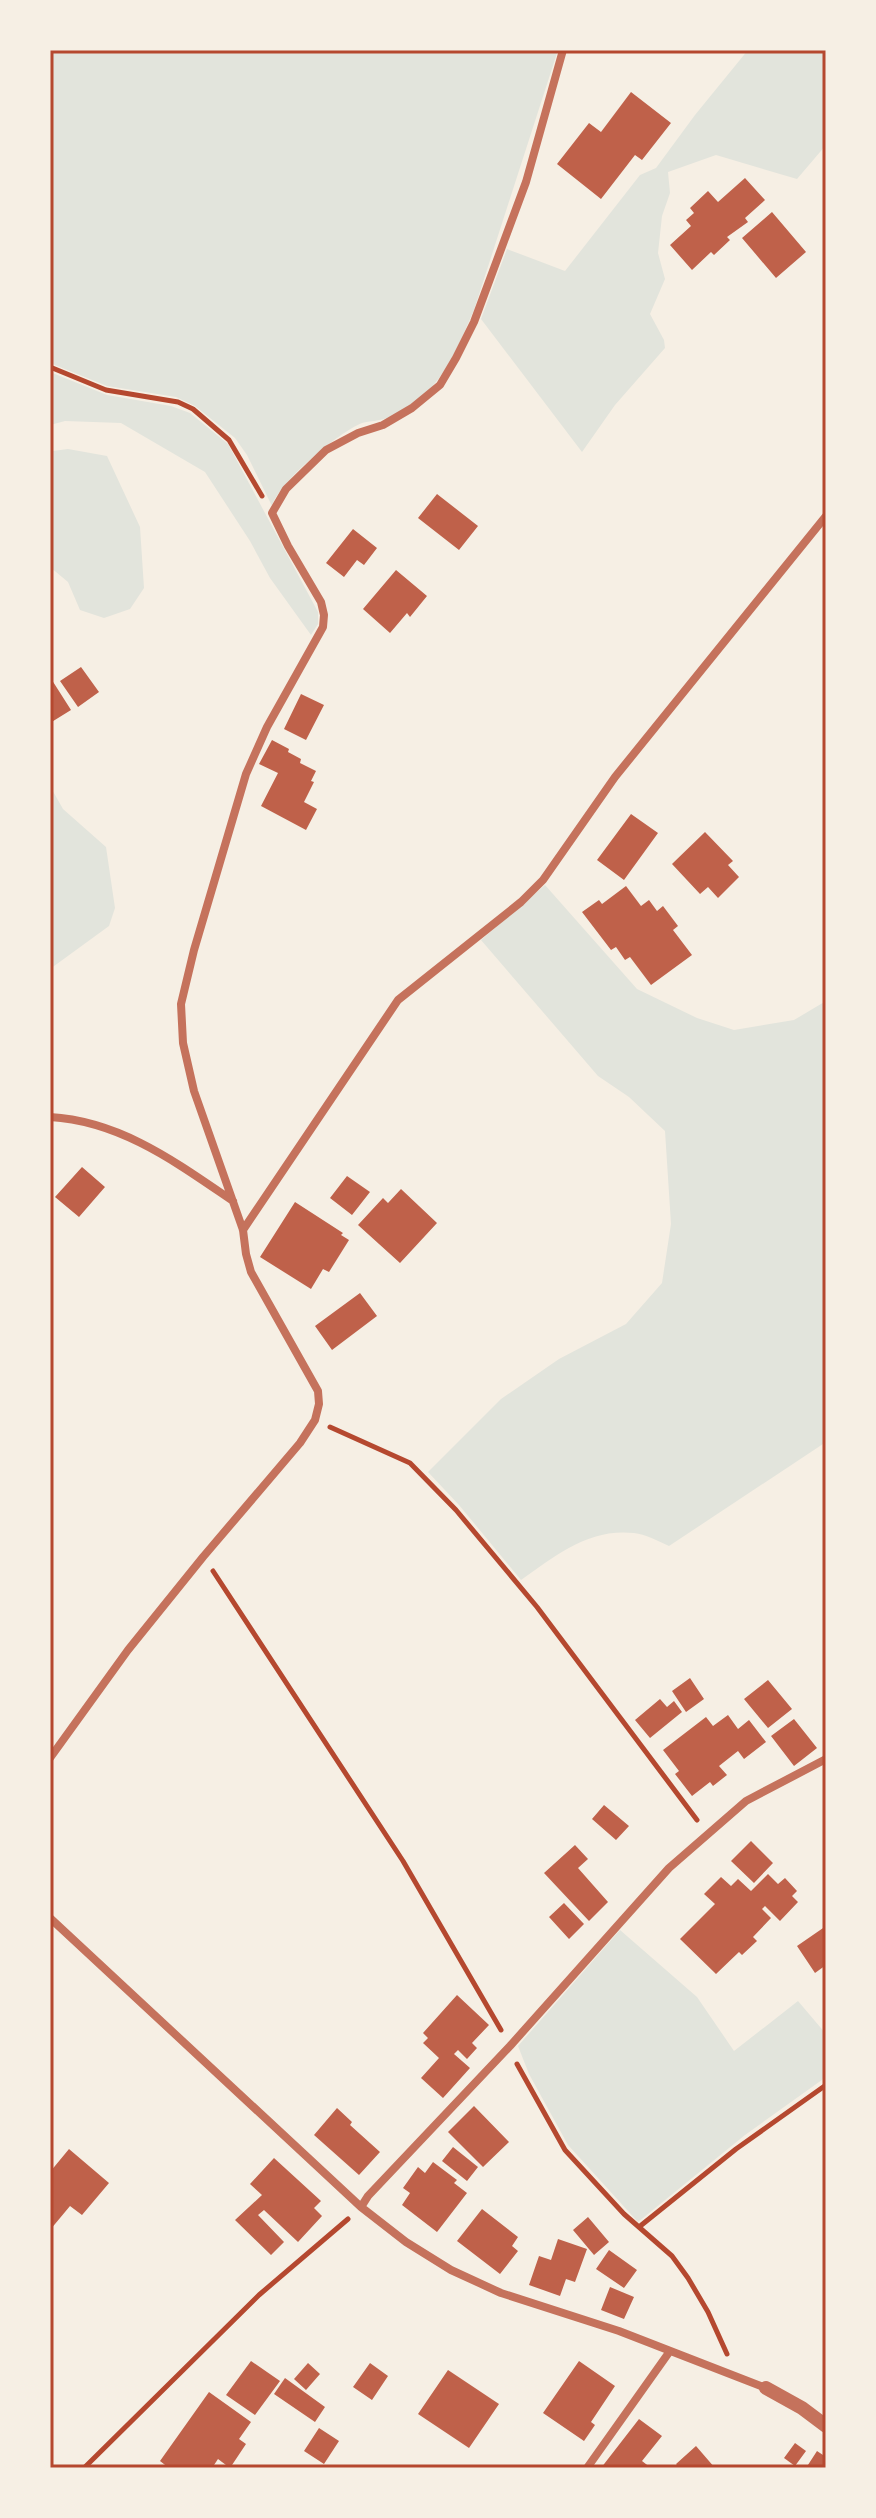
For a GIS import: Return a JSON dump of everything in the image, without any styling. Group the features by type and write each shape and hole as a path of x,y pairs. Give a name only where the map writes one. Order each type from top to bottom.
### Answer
{"street":[{"path":"50,1758 128,1650 300,1443 315,1420 318,1391 251,1272 243,1230 194,1091 183,1043 181,1004 246,774 267,727 323,627 321,602 272,513 286,489 326,450 358,433 383,425 412,408 440,385 474,322 526,182 563,50"},
{"path":"243,1230 398,1000 521,902 543,880 615,777 826,516"},
{"path":"50,1117 94,1123 124,1133 187,1169 234,1202"},
{"path":"361,2207 669,1868 746,1801 826,1759"},
{"path":"50,1918 361,2207 406,2242 451,2270 501,2293 619,2331 766,2388 826,2426"},
{"path":"587,2468 670,2351"}],"path":[{"path":"50,367 106,390 178,402 193,409 229,440 272,513"},
{"path":"315,1420 410,1463 456,1510 537,1607 707,1834"},
{"path":"203,1557 403,1861 510,2046 522,2075 565,2150 639,2227 672,2256 708,2312 738,2377"},
{"path":"639,2227 736,2149 826,2085"},
{"path":"84,2468 259,2295 361,2207"}],"shaded area":[{"path":"50,50 558,50 474,310 455,352 436,382 397,413 362,423 325,447 286,484 272,506 247,455 235,438 195,406 176,397 107,386 50,363"},
{"path":"748,50 826,50 826,145 797,179 716,155 668,172 670,193 662,216 658,253 665,279 650,314 665,348 615,405 582,452 481,319 507,249 565,271 640,175 656,168"},
{"path":"50,372 107,395 171,406 190,413 228,444 318,612 318,624 311,635 270,578 205,472 121,423 65,421 50,425"},
{"path":"68,449 107,456 140,527 144,588 130,609 104,618 80,610 68,582 50,567 50,461 53,451"},
{"path":"50,786 63,809 106,847 115,908 109,926 50,969"},
{"path":"545,885 637,989 697,1018 734,1030 794,1020 826,1001 826,1442 669,1546 638,1534 602,1535 574,1545 521,1580 428,1472 501,1399 559,1359 626,1324 662,1283 671,1224 665,1131 629,1097 598,1076 481,940"},
{"path":"620,1930 697,1997 734,2051 798,2001 826,2034 826,2077 745,2135 638,2222 568,2145 529,2074 518,2046"}],"building":[{"path":"631,92 671,123 642,160 635,155 601,199 557,164 589,123 601,132"},
{"path":"745,178 765,200 745,218 748,222 727,237 730,240 692,270 670,245 691,226 686,220 694,213 690,208 708,191 718,202"},
{"path":"772,212 806,252 776,278 742,238"},
{"path":"437,494 478,526 459,550 418,518"},
{"path":"353,529 377,548 364,565 357,560 344,577 326,563"},
{"path":"396,570 427,596 410,617 407,613 390,633 363,609"},
{"path":"81,667 99,692 78,707 60,681"},
{"path":"50,677 71,710 50,723"},
{"path":"301,694 324,705 306,740 284,729"},
{"path":"272,740 289,749 288,752 301,759 300,763 316,771 304,802 317,809 306,830 261,806 278,773 259,764"},
{"path":"631,814 658,833 624,880 597,860"},
{"path":"705,832 733,861 728,865 739,877 718,898 708,887 700,894 672,864"},
{"path":"626,886 641,906 649,900 657,911 663,906 678,926 673,930 692,955 651,985 630,957 625,960 616,947 611,950 582,912 599,900 602,904"},
{"path":"82,1167 105,1187 79,1217 55,1197"},
{"path":"347,1176 370,1192 352,1215 330,1198"},
{"path":"401,1189 437,1223 400,1263 358,1225 383,1198 388,1203"},
{"path":"295,1202 349,1240 329,1272 323,1269 311,1289 260,1257"},
{"path":"360,1293 377,1316 332,1350 315,1326"},
{"path":"690,1678 704,1699 686,1712 672,1691"},
{"path":"768,1680 792,1709 768,1728 744,1699"},
{"path":"660,1699 667,1707 674,1701 682,1712 650,1738 635,1720"},
{"path":"728,1715 738,1729 749,1720 766,1742 744,1759 738,1751 719,1766 727,1775 713,1786 710,1782 692,1796 675,1774 679,1771 663,1750 706,1717 713,1726"},
{"path":"794,1719 817,1748 794,1766 771,1736"},
{"path":"604,1805 629,1826 616,1840 592,1819"},
{"path":"751,1841 773,1863 754,1883 731,1861"},
{"path":"575,1845 588,1859 578,1868 608,1902 589,1921 544,1873"},
{"path":"768,1874 778,1884 785,1878 797,1891 792,1896 798,1902 780,1921 765,1906 762,1909 771,1918 753,1937 757,1941 742,1955 739,1952 716,1974 680,1939 715,1904 704,1894 721,1877 731,1886 738,1879 751,1891"},
{"path":"564,1903 584,1924 569,1939 549,1917"},
{"path":"826,1926 826,1965 815,1973 797,1946"},
{"path":"457,1995 489,2025 472,2043 477,2048 467,2059 458,2050 454,2054 470,2068 443,2098 421,2078 439,2058 423,2043 428,2038 423,2033"},
{"path":"474,2106 509,2142 483,2167 448,2132"},
{"path":"337,2108 352,2122 350,2125 380,2152 359,2175 314,2135"},
{"path":"453,2147 478,2167 467,2181 442,2161"},
{"path":"69,2149 109,2183 82,2215 70,2206 50,2230 50,2172"},
{"path":"274,2158 321,2201 314,2208 322,2216 298,2242 264,2210 258,2215 284,2242 271,2255 235,2220 262,2195 250,2184"},
{"path":"433,2162 457,2180 454,2183 467,2193 437,2232 402,2205 410,2193 403,2188 418,2167 425,2173"},
{"path":"482,2209 518,2237 512,2246 518,2251 500,2274 457,2241"},
{"path":"588,2217 609,2242 594,2255 573,2230"},
{"path":"558,2239 587,2249 575,2282 566,2279 560,2296 529,2285 539,2256 551,2260"},
{"path":"609,2250 637,2270 624,2288 596,2269"},
{"path":"610,2287 634,2297 624,2319 601,2310"},
{"path":"251,2361 280,2381 255,2415 226,2395"},
{"path":"579,2361 615,2386 591,2422 595,2425 584,2441 543,2413"},
{"path":"308,2363 320,2374 306,2390 294,2379"},
{"path":"370,2363 388,2376 372,2400 353,2387"},
{"path":"448,2370 499,2404 469,2448 418,2414"},
{"path":"285,2378 325,2407 315,2422 274,2394"},
{"path":"209,2392 251,2422 239,2439 246,2444 230,2468 218,2459 212,2468 169,2468 160,2461"},
{"path":"639,2419 662,2436 642,2461 651,2468 601,2468"},
{"path":"319,2428 339,2441 324,2464 304,2451"},
{"path":"795,2443 806,2451 795,2466 784,2458"},
{"path":"696,2446 715,2468 679,2468 676,2464"},
{"path":"817,2451 826,2457 826,2468 806,2468"}]}
